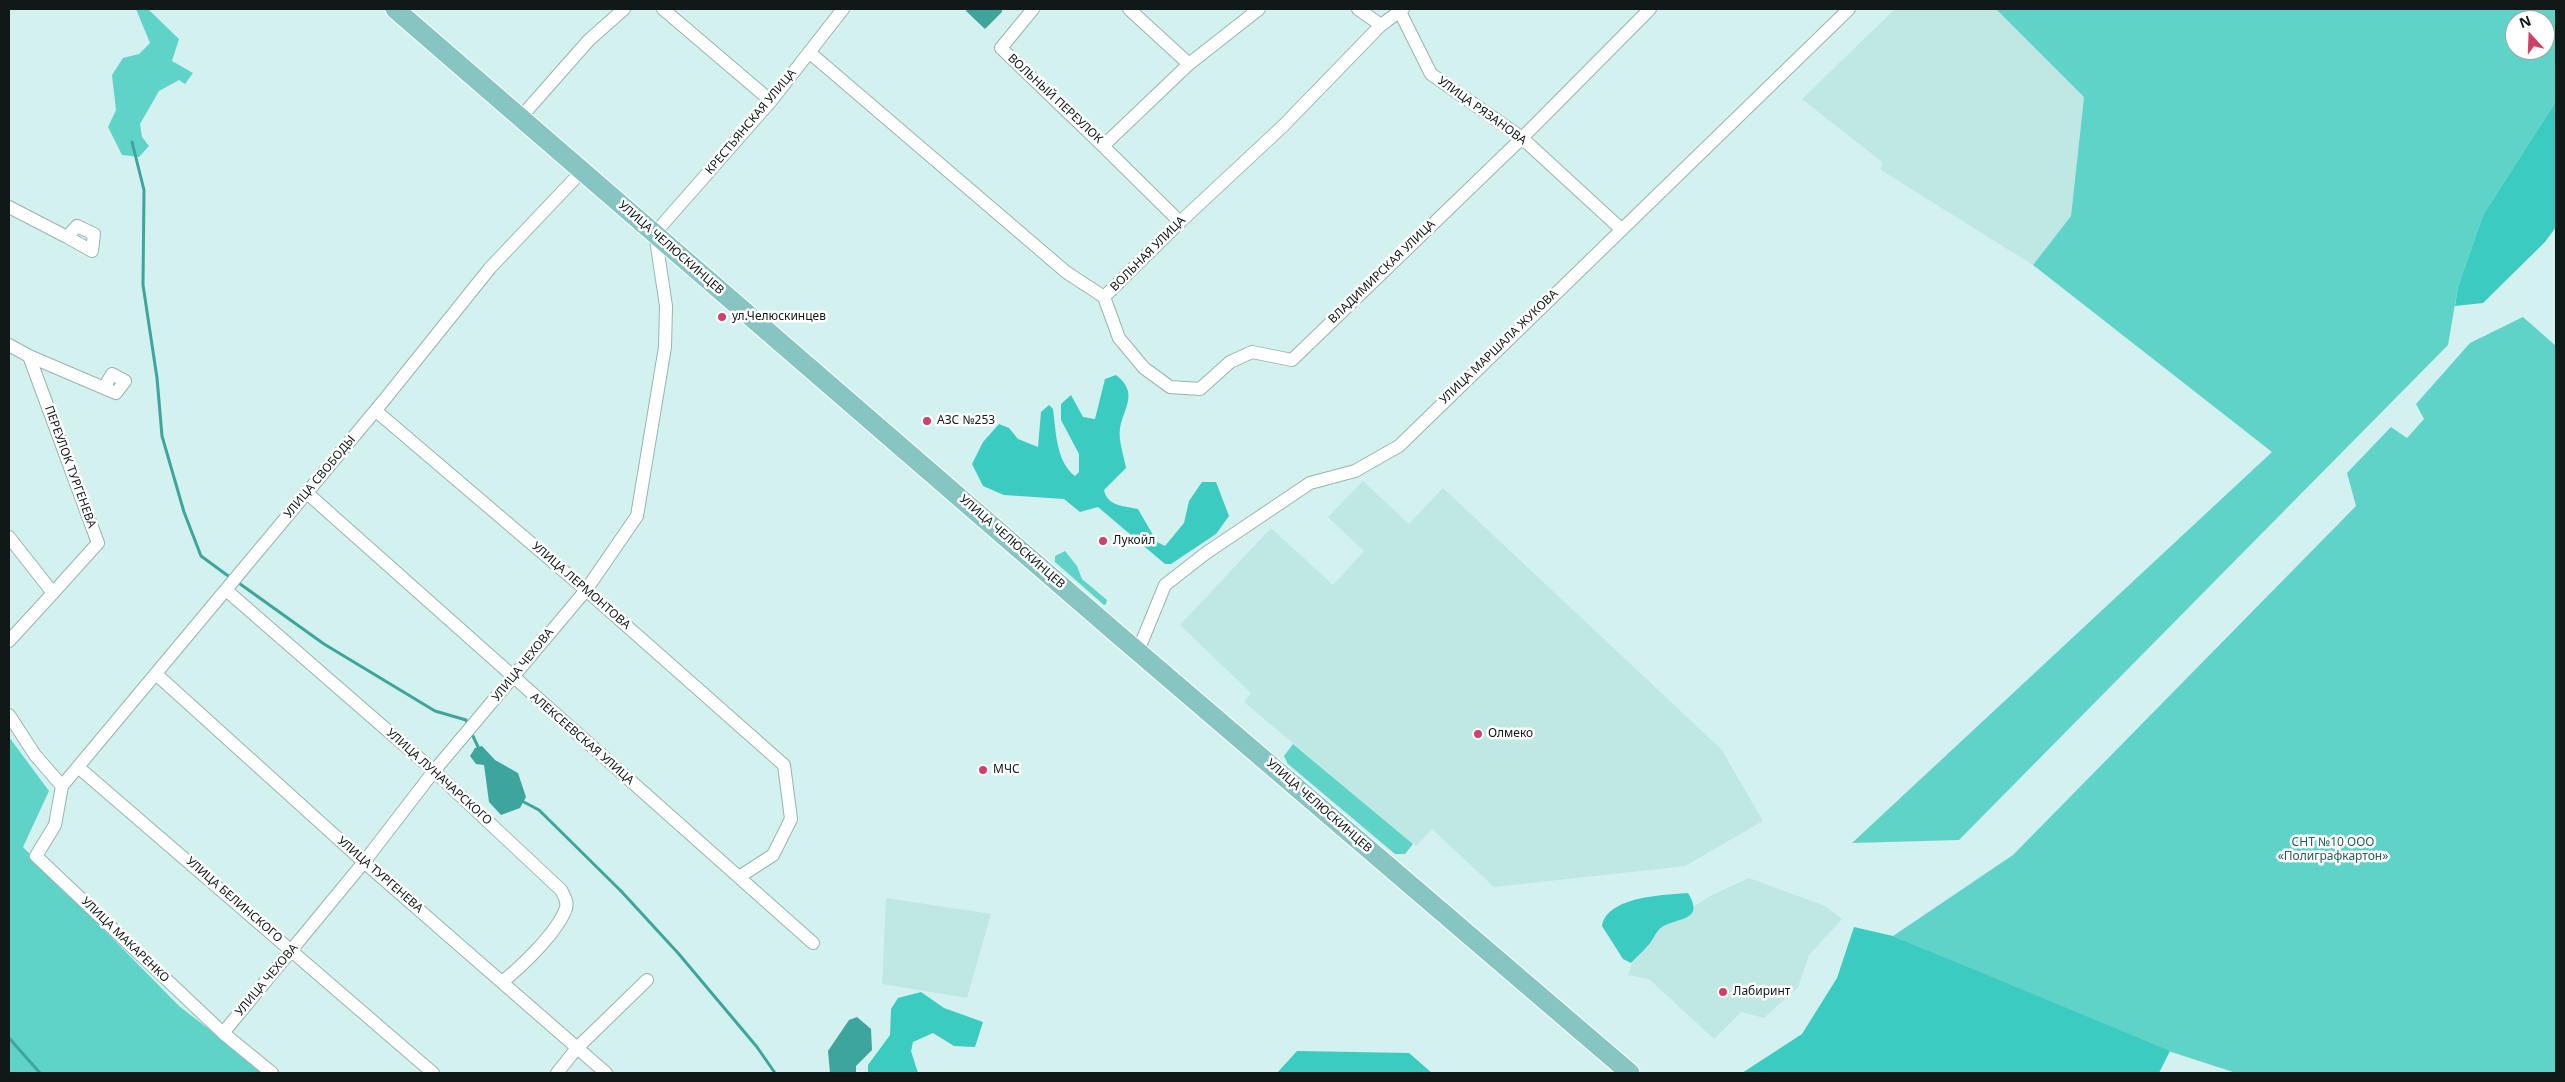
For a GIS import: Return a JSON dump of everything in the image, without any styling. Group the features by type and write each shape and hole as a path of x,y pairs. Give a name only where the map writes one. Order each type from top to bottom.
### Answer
{"main road":[{"name":"УЛИЦА ЧЕЛЮСКИНЦЕВ","path":"395,9 1630,1073"}],"street":[{"path":"521,117 589,40 624,9"},
{"name":"КРЕСТЬЯНСКАЯ УЛИЦА","path":"655,233 771,101 842,9"},
{"name":"ВОЛЬНЫЙ ПЕРЕУЛОК","path":"1033,9 1001,48 1103,146 1189,64 1259,9"},
{"path":"1129,9 1189,64"},
{"path":"1358,9 1381,25"},
{"name":"ВЛАДИМИРСКАЯ УЛИЦА","path":"1104,297 1119,338 1144,368 1170,386 1200,389 1230,362 1252,352 1292,360 1522,138 1650,9"},
{"name":"УЛИЦА МАРШАЛА ЖУКОВА","path":"1138,651 1165,585 1206,553 1310,483 1355,471 1399,446 1849,9"},
{"path":"666,10 771,101"},
{"name":"УЛИЦА РЯЗАНОВА","path":"1381,25 1402,11 1431,74 1522,138 1621,229"},
{"name":"ВОЛЬНАЯ УЛИЦА","path":"809,52 1066,272 1104,297 1180,222 1284,126 1381,25"},
{"path":"1103,146 1180,222"},
{"name":"УЛИЦА СВОБОДЫ","path":"62,786 376,411 490,268 582,171"},
{"path":"9,207 67,237"},
{"name":"УЛИЦА ЧЕХОВА","path":"223,1033 364,862 434,770 586,590 637,516 665,347 666,306 655,233"},
{"path":"9,345 29,356 104,388"},
{"name":"ПЕРЕУЛОК ТУРГЕНЕВА","path":"9,641 98,543 29,356"},
{"name":"УЛИЦА ЛЕРМОНТОВА","path":"376,411 586,590 784,765 791,819 773,855 739,877"},
{"name":"АЛЕКСЕЕВСКАЯ УЛИЦА","path":"307,494 813,943"},
{"path":"9,537 53,593"},
{"name":"УЛИЦА ЛУНАЧАРСКОГО","path":"226,590 434,770 561,890 566,900 566,908 552,931 522,966 502,982"},
{"name":"УЛИЦА ТУРГЕНЕВА","path":"156,674 364,862 606,1073"},
{"path":"9,715 35,755 62,786"},
{"name":"УЛИЦА БЕЛИНСКОГО","path":"78,767 433,1073"},
{"name":"УЛИЦА МАКАРЕНКО","path":"62,786 55,825 36,856 223,1033 272,1073"},
{"path":"557,1073 577,1048 647,980"}],"shaded area":[{"path":"967,9 1002,9 1002,12 985,29 966,11"},
{"path":"1895,9 1996,9 2084,97 2071,216 2033,265 1881,170 1882,162 1802,99"},
{"path":"2556,101 2556,227 2545,242 2483,303 2455,306 2458,287 2483,215"},
{"path":"1116,375 1127,388 1128,394 1127,407 1120,428 1120,443 1126,468 1104,490 1109,499 1122,506 1138,509 1157,542 1165,546 1184,523 1189,501 1202,482 1216,482 1229,516 1216,534 1171,564 1165,564 1098,507 1080,512 1064,499 1004,495 983,486 972,464 983,442 999,424 1009,428 1018,439 1038,447 1041,412 1049,405 1053,409 1060,454 1064,463 1075,476 1079,472 1079,454 1061,420 1061,404 1071,395 1083,417 1095,419 1105,379"},
{"path":"1363,481 1409,524 1443,488 1721,749 1763,821 1685,866 1494,887 1432,829 1416,846 1244,702 1251,693 1180,625 1271,528 1333,585 1364,551 1328,517"},
{"path":"482,746 495,760 518,773 526,797 520,808 501,815 489,802 484,765 476,764 470,756 475,748"},
{"path":"1749,878 1825,906 1842,919 1809,955 1798,987 1764,1018 1741,1012 1714,1039 1649,979 1628,975 1640,940 1712,895"},
{"path":"1688,893 1694,909 1692,913 1688,917 1660,928 1648,946 1631,963 1623,959 1602,926 1606,916 1614,908 1638,899"},
{"path":"886,898 991,914 967,998 882,984"},
{"path":"1854,927 1893,936 2170,1051 2159,1073 1742,1073 1802,1034 1837,978"},
{"path":"921,992 944,1008 983,1022 975,1047 954,1046 933,1033 913,1042 911,1051 918,1073 868,1073 868,1065 890,1035 891,1009 898,998"},
{"path":"857,1017 871,1029 872,1050 856,1066 856,1073 830,1073 828,1051 849,1020"},
{"path":"1297,1051 1409,1053 1432,1073 1277,1073"}],"green space":[{"path":"136,9 148,9 179,39 172,61 193,73 185,84 179,80 159,91 140,124 142,137 149,146 139,157 122,155 108,127 116,110 112,75 123,58 139,54 150,43"},
{"path":"1996,9 2556,9 2556,101 2483,215 2458,287 2448,345 1959,840 1852,843 2272,452 2033,265 2071,216 2084,97"},
{"name":"СНТ №10 ООО «Полиграфкартон»","path":"2523,317 2556,346 2556,1073 2236,1073 2150,1045 1893,936 2013,855 2356,506 2347,473 2391,427 2407,438 2424,419 2416,404 2470,343"},
{"path":"1065,551 1077,566 1082,579 1107,600 1106,604 1104,605 1055,562 1055,556"},
{"path":"9,737 49,791 23,847 179,1006 266,1073 9,1073"},
{"path":"1293,744 1413,844 1405,854 1395,854 1288,764 1284,756"}],"waterway":[{"path":"132,142 144,190 143,285 157,378 162,436 184,512 201,556 231,578"},
{"path":"236,581 324,644 435,711 466,720 468,726"},
{"path":"471,732 480,751"},
{"path":"520,800 539,810 621,891 678,953 757,1047 775,1073"},
{"path":"9,1038 40,1073"}],"place":[{"name":"ул.Челюскинцев","path":"722,317"},
{"name":"АЗС №253","path":"927,421"},
{"name":"Лукойл","path":"1103,541"},
{"name":"Олмеко","path":"1478,734"},
{"name":"МЧС","path":"983,770"},
{"name":"Лабиринт","path":"1723,992"}]}
